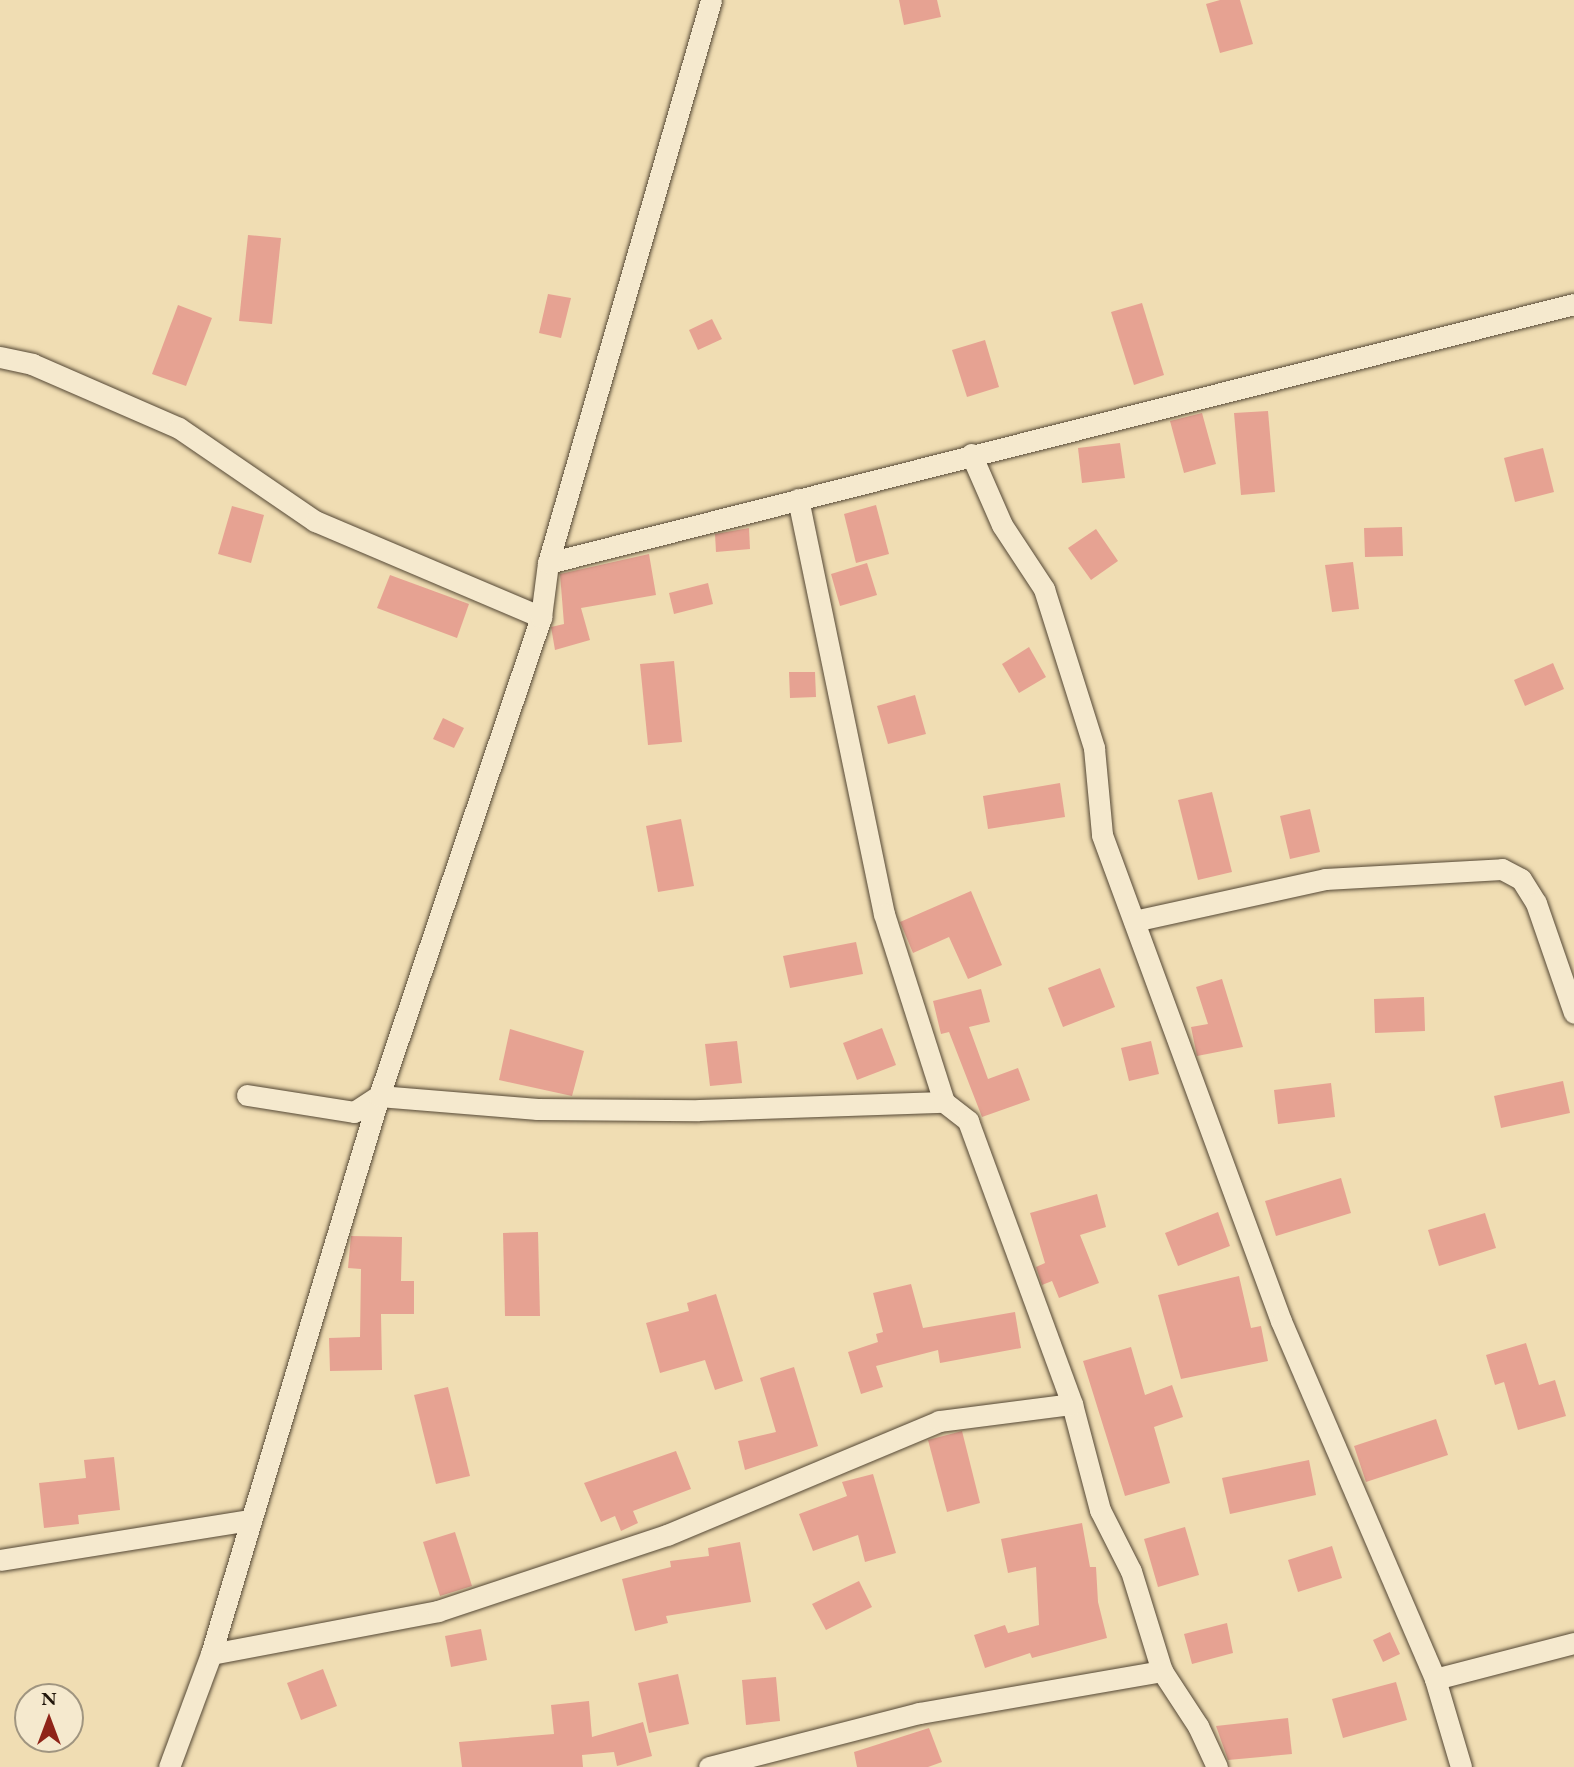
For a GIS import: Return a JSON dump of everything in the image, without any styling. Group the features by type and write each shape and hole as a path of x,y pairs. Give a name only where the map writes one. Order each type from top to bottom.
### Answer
{"street":[{"path":"169,1767 211,1654 379,1096 541,617 548,563 711,0"},
{"path":"548,563 971,454 1574,304"},
{"path":"0,358 32,364 179,428 315,521 541,617"},
{"path":"971,454 1002,525 1044,589 1094,748 1102,835 1281,1321 1435,1679 1461,1767"},
{"path":"798,499 884,914 944,1102 968,1121 1072,1404 1100,1510 1131,1571 1163,1671 1198,1726 1216,1767"},
{"path":"1134,921 1325,879 1502,869 1521,879 1536,903 1574,1013"},
{"path":"247,1095 354,1112 379,1096 537,1109 699,1110 944,1102"},
{"path":"211,1654 438,1611 667,1535 939,1422 1072,1404"},
{"path":"0,1560 251,1520"},
{"path":"1435,1679 1574,1643"},
{"path":"709,1767 919,1713 1163,1671"}],"building":[{"path":"899,0 937,0 941,17 904,25"},
{"path":"1220,0 1240,0 1253,44 1220,53 1206,4"},
{"path":"248,235 281,238 272,324 239,321"},
{"path":"548,294 571,298 561,338 539,333"},
{"path":"1142,303 1164,375 1134,385 1111,312"},
{"path":"178,305 212,318 186,386 152,374"},
{"path":"712,319 722,339 698,350 689,330"},
{"path":"985,340 999,387 967,397 952,350"},
{"path":"1268,411 1275,492 1241,495 1234,413"},
{"path":"1202,413 1216,464 1184,473 1170,421"},
{"path":"1120,443 1125,478 1082,483 1078,448"},
{"path":"1543,448 1554,492 1515,502 1504,458"},
{"path":"876,505 889,554 856,563 844,514"},
{"path":"232,506 264,515 251,563 218,554"},
{"path":"1402,527 1403,556 1365,557 1364,528"},
{"path":"749,528 750,549 716,552 715,534"},
{"path":"1096,529 1118,561 1091,580 1068,548"},
{"path":"649,554 656,595 581,608 590,640 555,650 551,627 564,624 560,574"},
{"path":"1353,562 1359,609 1332,612 1325,565"},
{"path":"867,563 877,595 840,606 831,574"},
{"path":"390,575 469,604 457,638 377,608"},
{"path":"708,583 713,604 674,614 669,593"},
{"path":"1029,647 1046,677 1019,693 1002,664"},
{"path":"674,661 682,742 648,745 640,664"},
{"path":"1553,663 1564,689 1525,706 1514,680"},
{"path":"789,672 815,672 816,697 790,698"},
{"path":"915,695 926,734 888,744 877,706"},
{"path":"443,718 464,728 454,748 433,739"},
{"path":"1060,783 1065,817 988,829 983,796"},
{"path":"1212,792 1232,872 1198,880 1178,800"},
{"path":"1310,809 1320,852 1290,859 1280,816"},
{"path":"681,819 694,886 658,892 646,826"},
{"path":"971,891 1002,965 968,979 949,937 913,953 900,922"},
{"path":"856,942 863,974 790,988 783,956"},
{"path":"1100,968 1115,1007 1063,1027 1048,988"},
{"path":"1222,979 1243,1047 1197,1056 1191,1027 1208,1024 1196,987"},
{"path":"981,989 990,1022 969,1027 988,1079 1018,1068 1030,1100 982,1117 949,1032 941,1034 933,1001"},
{"path":"1424,997 1425,1031 1375,1033 1374,999"},
{"path":"882,1028 896,1065 857,1080 843,1043"},
{"path":"510,1029 584,1051 572,1096 499,1080"},
{"path":"737,1041 742,1083 710,1086 705,1044"},
{"path":"1151,1041 1159,1074 1129,1081 1121,1048"},
{"path":"1563,1081 1570,1113 1501,1128 1494,1096"},
{"path":"1331,1083 1335,1117 1278,1124 1274,1090"},
{"path":"1341,1178 1351,1213 1276,1236 1265,1201"},
{"path":"1097,1194 1106,1227 1080,1235 1099,1283 1059,1298 1052,1281 1042,1285 1036,1267 1045,1263 1030,1213"},
{"path":"1218,1212 1230,1246 1178,1266 1165,1233"},
{"path":"1485,1213 1496,1248 1439,1266 1428,1230"},
{"path":"538,1232 540,1316 505,1316 503,1233"},
{"path":"351,1236 402,1237 401,1281 414,1281 414,1314 381,1314 382,1370 330,1371 329,1338 360,1337 361,1269 348,1268"},
{"path":"1239,1276 1251,1328 1261,1326 1268,1361 1181,1379 1158,1295"},
{"path":"911,1284 923,1328 1015,1312 1021,1348 940,1363 938,1350 876,1366 883,1387 861,1394 848,1352 878,1342 876,1334 883,1332 873,1293"},
{"path":"716,1294 743,1381 715,1390 705,1360 660,1373 646,1323 689,1311 687,1303"},
{"path":"1526,1343 1539,1385 1555,1380 1566,1416 1518,1430 1504,1382 1495,1385 1486,1355"},
{"path":"1131,1347 1145,1395 1172,1385 1183,1417 1154,1427 1170,1483 1125,1496 1083,1361"},
{"path":"794,1367 818,1446 745,1470 738,1441 776,1432 760,1378"},
{"path":"448,1387 470,1476 436,1484 414,1395"},
{"path":"1436,1419 1448,1455 1366,1482 1354,1446"},
{"path":"962,1431 980,1503 947,1512 928,1440"},
{"path":"676,1451 691,1489 633,1511 638,1523 621,1531 615,1516 601,1522 584,1483"},
{"path":"114,1457 120,1510 78,1515 79,1524 44,1528 39,1483 86,1478 84,1460"},
{"path":"1309,1460 1316,1495 1230,1514 1222,1478"},
{"path":"873,1474 896,1553 865,1562 858,1535 813,1551 799,1514 847,1496 842,1482"},
{"path":"1082,1523 1090,1567 1096,1567 1098,1602 1107,1638 1032,1658 1030,1653 985,1668 974,1635 1005,1625 1008,1633 1039,1625 1036,1567 1008,1573 1001,1539"},
{"path":"1185,1527 1199,1575 1158,1587 1144,1539"},
{"path":"455,1532 472,1586 440,1596 423,1542"},
{"path":"740,1542 751,1602 666,1616 668,1623 635,1631 622,1579 671,1567 670,1561 709,1556 708,1548"},
{"path":"1332,1546 1342,1578 1298,1592 1288,1560"},
{"path":"859,1581 872,1607 826,1630 812,1604"},
{"path":"1227,1623 1233,1653 1192,1664 1184,1634"},
{"path":"481,1629 487,1660 451,1667 445,1636"},
{"path":"1390,1632 1400,1654 1383,1662 1373,1640"},
{"path":"323,1669 337,1706 301,1720 287,1683"},
{"path":"678,1674 689,1724 649,1733 638,1683"},
{"path":"776,1677 780,1721 746,1725 742,1680"},
{"path":"1396,1682 1407,1720 1343,1738 1332,1699"},
{"path":"589,1701 592,1737 643,1722 652,1756 617,1766 614,1752 582,1755 583,1767 462,1767 459,1742 554,1734 551,1705"},
{"path":"1288,1718 1292,1754 1228,1760 1216,1726"},
{"path":"929,1728 942,1762 928,1767 857,1767 854,1752"}]}
